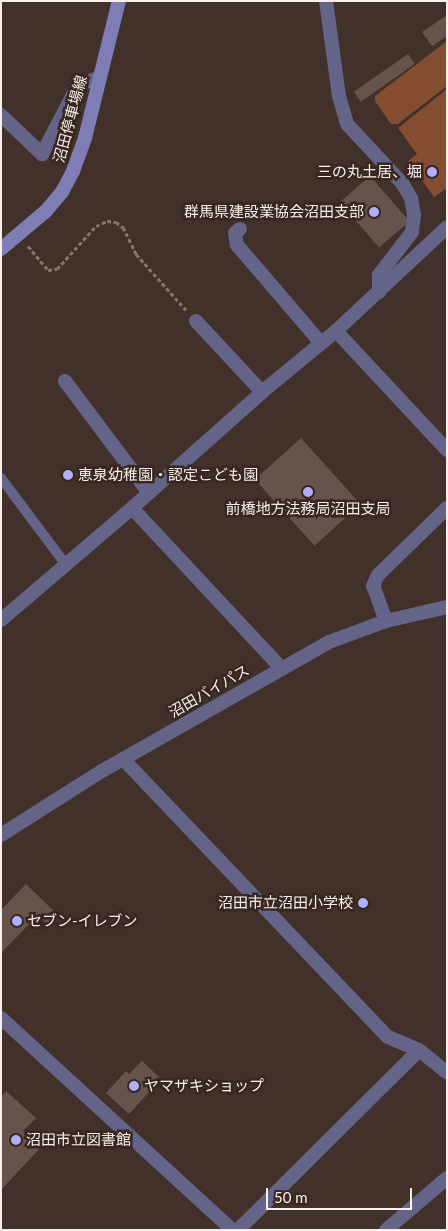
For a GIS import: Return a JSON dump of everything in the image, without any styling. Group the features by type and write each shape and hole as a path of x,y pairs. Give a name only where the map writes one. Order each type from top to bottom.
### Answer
{"main road":[{"name":"沼田停車場線","path":"1,249 28,228 62,192 80,155 119,1"}],"street":[{"path":"326,1 339,96 347,124 402,183 411,198 414,215 412,232 379,275 379,292"},
{"path":"1,115 42,154 78,85 98,78"},
{"path":"1,620 132,508 262,392 320,342 336,331 447,227"},
{"path":"240,229 236,233 237,245 320,342"},
{"path":"196,321 262,392"},
{"path":"336,331 447,450"},
{"path":"65,381 148,493"},
{"path":"132,508 282,669"},
{"path":"386,621 373,586 378,575 447,508"},
{"name":"沼田バイパス","path":"1,835 123,759 328,642 386,621 447,607"},
{"path":"123,759 388,1037 419,1050 447,1073"},
{"path":"1,1018 232,1230"},
{"path":"238,1230 419,1050"},
{"path":"386,1230 447,1178"}],"lane":[{"path":"1,478 66,565"}],"path":[{"path":"22,240 48,270 57,269 96,226 107,220 116,222 124,227 136,254 196,321"}],"shaded area":[{"path":"447,41 447,86 398,124 391,124 375,101 375,96"},
{"path":"447,89 447,188 434,197 408,161 417,154 398,128"}],"building":[{"path":"447,15 447,36 432,46 422,32"},
{"path":"408,54 415,64 361,102 354,92"},
{"name":"群馬県建設業協会沼田支部","path":"370,176 409,221 379,248 340,202"},
{"name":"前橋地方法務局沼田支局","path":"301,438 361,504 314,546 255,479"},
{"name":"セブン-イレブン","path":"26,884 59,916 49,926 38,915 1,953 1,910"},
{"name":"ヤマザキショップ","path":"142,1061 161,1079 129,1114 106,1093 126,1071 129,1074"},
{"name":"沼田市立図書館","path":"6,1091 36,1118 23,1131 40,1148 1,1190 1,1097"}],"place":[{"name":"三の丸土居、堀","path":"432,172"},
{"name":"群馬県建設業協会沼田支部","path":"374,212"},
{"name":"恵泉幼稚園・認定こども園","path":"68,475"},
{"name":"前橋地方法務局沼田支局","path":"308,492"},
{"name":"沼田市立沼田小学校","path":"363,903"},
{"name":"セブン-イレブン","path":"17,921"},
{"name":"ヤマザキショップ","path":"134,1086"},
{"name":"沼田市立図書館","path":"16,1140"}]}
